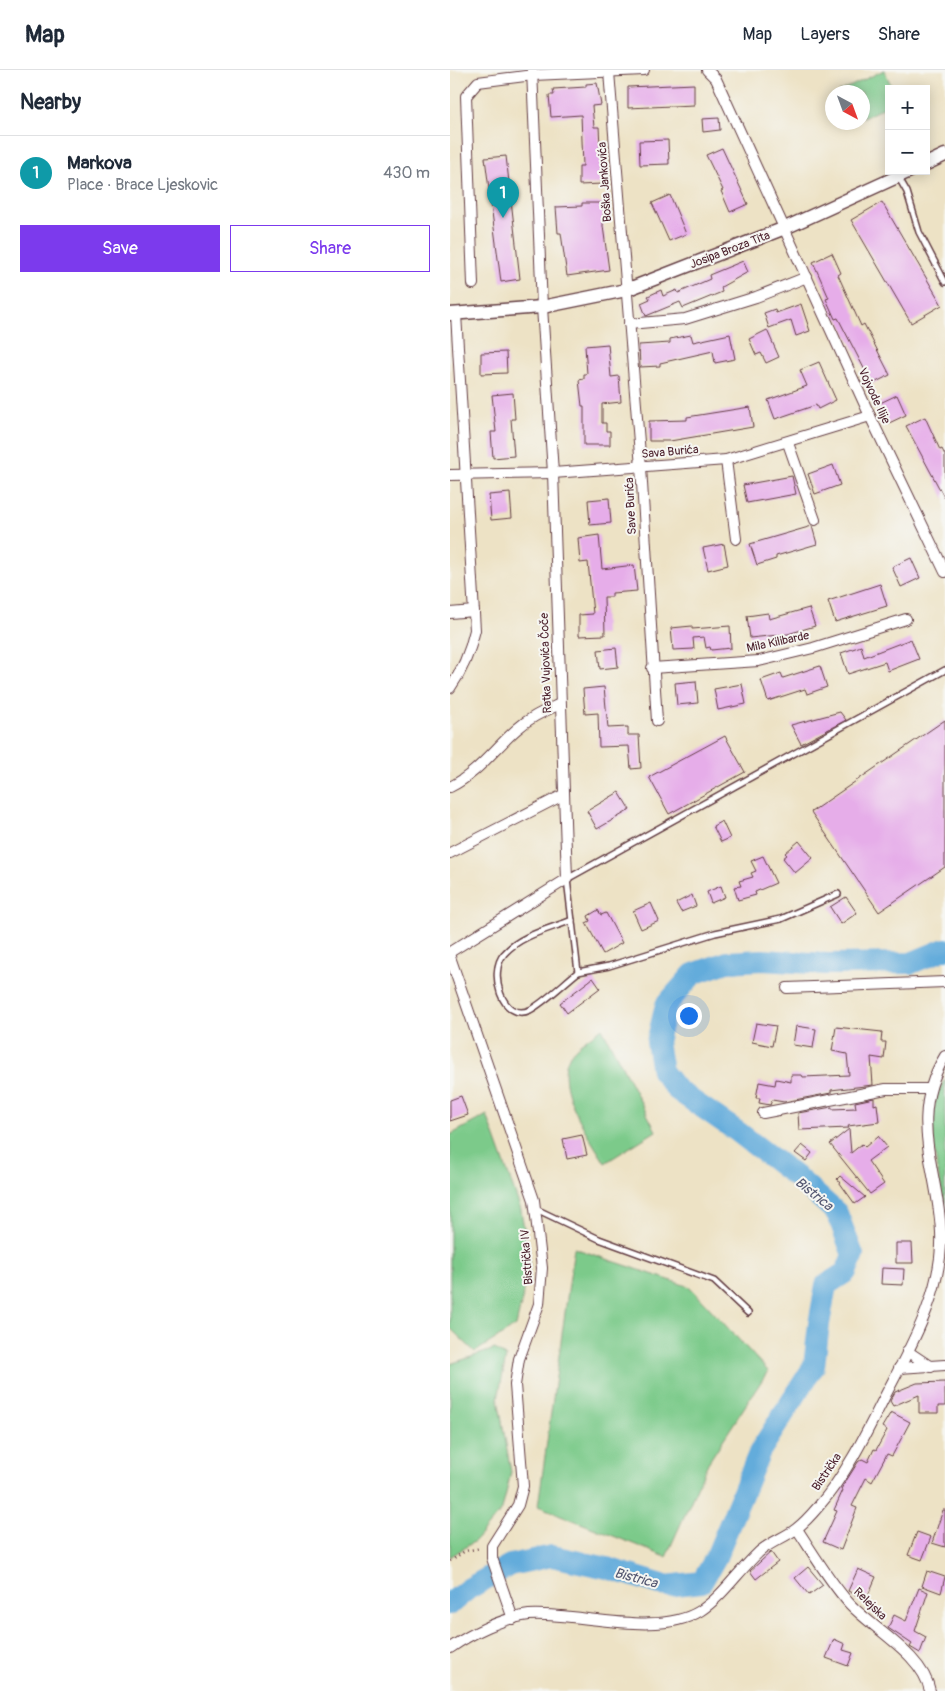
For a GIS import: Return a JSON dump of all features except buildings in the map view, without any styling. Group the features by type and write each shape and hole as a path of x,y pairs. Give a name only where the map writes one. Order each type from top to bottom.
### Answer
{"street":[{"path":"473,284 466,96 478,82 532,73 644,70"},
{"name":"Vojvode Ilije","path":"710,70 716,79 785,228 870,416 945,572"},
{"name":"Boška Jankovića","path":"609,72 626,290"},
{"name":"Ratka Vujovića Čoče","path":"532,73 542,307 552,473 567,880"},
{"path":"930,162 945,155"},
{"name":"Josipa Broza Tita","path":"453,314 542,307 626,290 785,228 902,175"},
{"path":"629,324 685,319 756,297 807,277"},
{"name":"Save Burića","path":"626,290 641,467 652,668 657,721"},
{"path":"450,688 458,677 470,652 475,630 467,474 453,314"},
{"name":"Sava Burića","path":"450,475 552,473 726,460 788,443 870,416"},
{"path":"788,443 815,520"},
{"path":"726,460 736,539"},
{"path":"450,613 474,611"},
{"name":"Mila Kilibarde","path":"652,668 758,661 814,648 906,618"},
{"path":"450,787 476,771 517,728 535,715 560,704"},
{"path":"450,853 564,795"},
{"path":"450,952 567,880"},
{"name":"Bistrička IV","path":"450,956 536,1209 542,1268 542,1291 519,1359 516,1385 523,1486 518,1505 492,1546"},
{"path":"787,988 945,982"},
{"name":"Bistrička","path":"450,1648 481,1630 513,1619 537,1616 659,1623 690,1616 711,1602 760,1551 797,1528 819,1506 857,1450 899,1368 930,1301 939,1266 941,1232 925,1122 929,1089 945,1056"},
{"path":"763,1113 886,1089 929,1089"},
{"path":"907,1351 931,1367"},
{"path":"899,1368 945,1365"},
{"name":"Relejska","path":"797,1528 835,1587 850,1604 924,1672 930,1691"},
{"path":"492,1546 492,1558 513,1619"}],"lane":[{"path":"904,175 907,192 919,232 945,282"},
{"path":"578,972 567,880 945,670"},
{"path":"572,920 514,943 498,962 497,984 510,1008 519,1012 530,1010 578,972 609,966 715,933 781,920 838,894"},
{"path":"536,1209 599,1239 714,1281 748,1313"}],"path":[{"path":"450,1561 464,1551 492,1546"}],"green space":[{"path":"884,70 891,85 885,85 885,107 870,114 870,85 853,85"},
{"path":"602,1028 656,1131 605,1163 574,1109 565,1078 566,1064 572,1052 582,1042"},
{"path":"945,1079 945,1211 936,1161 933,1125 934,1108 938,1093"},
{"path":"487,1115 521,1210 530,1264 516,1326 475,1352 450,1328 450,1135"},
{"path":"574,1248 690,1287 768,1371 708,1463 666,1557 538,1506"},
{"path":"495,1349 506,1357 498,1399 511,1472 502,1510 475,1541 450,1557 450,1364"}],"waterway":[{"name":"Bistrica","path":"450,1604 468,1589 510,1565 552,1556 607,1568 666,1586 702,1582 716,1557 760,1451 814,1366 826,1285 846,1272 853,1255 837,1213 799,1179 738,1132 677,1090 662,1071 657,1042 666,1005 693,974 727,962 762,960 827,964 911,963 945,949"}],"place":[{"name":"Markova","path":"503,218"}]}
